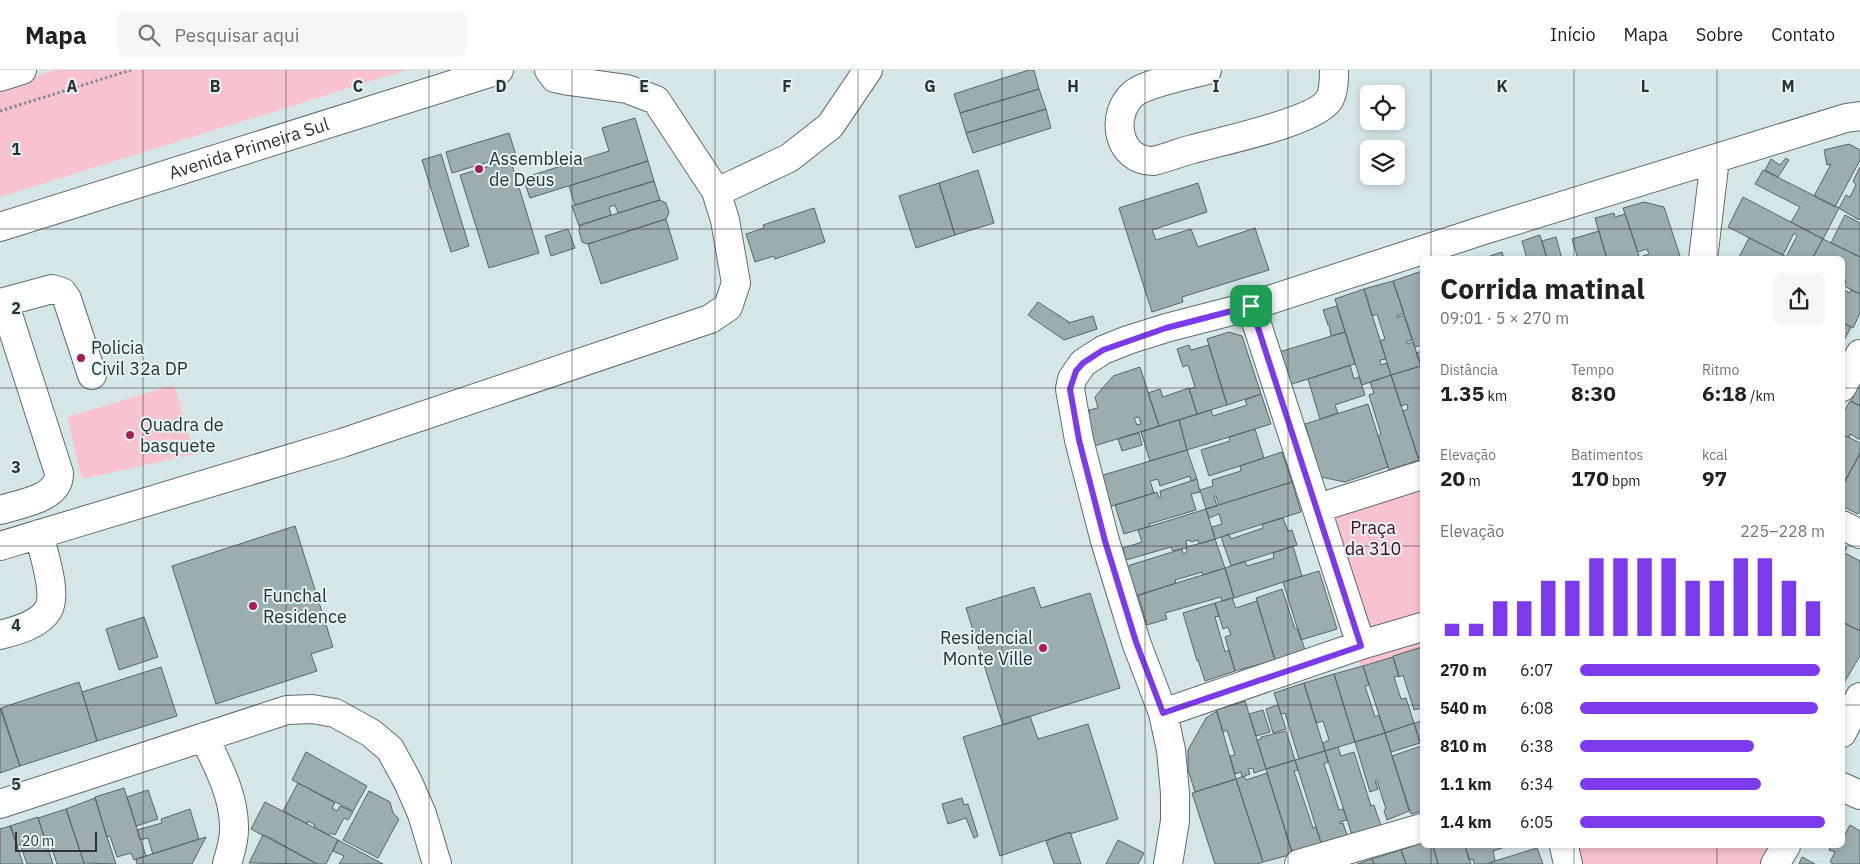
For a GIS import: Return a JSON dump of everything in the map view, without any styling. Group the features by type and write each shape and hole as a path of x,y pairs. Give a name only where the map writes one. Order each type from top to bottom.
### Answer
{"street":[{"path":"0,77 22,70"},
{"name":"Avenida Primeira Sul","path":"0,226 499,70"},
{"path":"0,546 342,443 710,319 728,307 736,283 725,220 716,191 656,100 627,89 555,78 549,70"},
{"path":"716,191 789,158 830,126 868,70"},
{"path":"1207,70 1150,86 1134,93 1126,103 1121,114 1119,130 1122,142 1131,154 1143,161 1163,159 1305,116 1322,108 1329,100 1334,70"},
{"path":"1168,864 1175,821 1175,793 1171,750 1163,713 1136,642 1105,541 1079,440 1070,389 1076,371 1083,363 1103,350 1166,328 1251,306 1484,230 1846,118 1860,116"},
{"path":"1703,256 1715,159"},
{"path":"0,510 46,495 53,490 59,481 59,473 2,302 52,289 62,292 67,299 92,375"},
{"path":"1251,306 1318,508 1361,646"},
{"path":"1845,382 1860,354"},
{"path":"1318,508 1420,476"},
{"path":"1845,526 1860,534"},
{"path":"0,635 24,628 43,616 48,610 51,602 51,591 40,534"},
{"path":"1163,713 1420,628"},
{"path":"0,804 287,710 312,709 335,713 371,733 390,749 408,782 422,814 437,864"},
{"path":"204,737 223,776 232,808 234,836 227,864"},
{"path":"1845,788 1860,795"},
{"path":"1299,864 1420,829"},
{"path":"1564,848 1568,864"},
{"path":"1775,864 1785,848"}],"path":[{"path":"0,111 131,70"}],"green space":[{"path":"55,70 407,70 0,197 0,87"},
{"name":"Quadra de basquete","path":"174,385 195,454 82,479 67,417"},
{"name":"Praça da 310","path":"1420,472 1420,650 1361,667 1312,504"},
{"path":"1555,848 1798,848 1794,864 1558,864"}],"building":[{"path":"1034,70 1039,89 960,113 954,94"},
{"path":"1039,89 1046,109 966,133 960,113"},
{"path":"1046,109 1051,128 973,153 966,133"},
{"path":"635,118 648,161 530,198 523,178 609,151 602,128"},
{"path":"509,133 516,155 510,158 539,253 489,268 460,175 497,164 495,160 452,173 446,152"},
{"path":"1849,144 1860,150 1860,160 1835,207 1814,196 1831,164 1827,165 1824,150"},
{"path":"441,154 469,246 451,252 422,160"},
{"path":"1786,158 1789,160 1778,177 1765,170 1771,159 1780,165"},
{"path":"648,161 654,181 575,205 569,186"},
{"path":"1860,167 1859,220 1839,208 1846,195 1850,197 1856,185 1853,181"},
{"path":"978,170 994,223 955,235 939,183"},
{"path":"1763,170 1839,208 1823,239 1791,222 1800,207 1755,184"},
{"path":"654,181 660,200 618,213 615,205 609,207 611,215 579,226 572,206"},
{"path":"939,183 955,235 916,248 899,196"},
{"path":"1198,183 1207,212 1152,230 1156,240 1191,229 1198,247 1255,228 1269,270 1182,297 1183,302 1152,312 1119,208"},
{"path":"1743,197 1823,239 1814,256 1787,256 1797,236 1794,233 1783,255 1728,227"},
{"path":"660,200 666,203 669,213 666,219 588,244 582,242 579,231 580,225"},
{"path":"1644,202 1664,207 1680,256 1643,256 1649,254 1647,249 1638,252 1623,208"},
{"path":"814,208 825,242 775,259 774,256 755,262 746,234 764,228 763,225"},
{"path":"1614,213 1615,217 1625,214 1639,256 1606,256 1595,218"},
{"path":"1845,215 1860,223 1860,257 1831,243"},
{"path":"666,219 678,259 601,284 588,244"},
{"path":"568,229 575,248 551,256 545,236"},
{"path":"1599,231 1606,256 1577,256 1572,239"},
{"path":"1540,235 1546,256 1526,256 1522,241"},
{"path":"1556,237 1561,256 1546,256 1542,241"},
{"path":"1749,238 1785,256 1740,256"},
{"path":"1823,239 1860,257 1860,294 1845,286 1845,256 1814,256"},
{"path":"1502,252 1503,256 1490,256"},
{"path":"1420,272 1420,346 1415,347 1393,281"},
{"path":"1393,281 1404,313 1397,316 1397,318 1404,315 1412,340 1406,342 1407,344 1413,342 1420,366 1391,375 1380,341 1385,339 1377,314 1372,316 1364,289"},
{"path":"1364,289 1386,359 1380,360 1381,365 1387,363 1391,375 1362,385 1335,299"},
{"path":"1845,290 1850,293 1851,290 1860,294 1860,313 1853,328 1845,324"},
{"path":"1038,302 1068,323 1093,316 1097,329 1064,340 1028,315"},
{"path":"1337,306 1345,332 1331,336 1329,324 1323,310"},
{"path":"1845,324 1851,327 1845,338"},
{"path":"1229,332 1242,336 1261,394 1227,405 1207,339"},
{"path":"1345,332 1355,364 1289,385 1279,352"},
{"path":"1189,345 1191,350 1209,345 1227,405 1197,414 1189,389 1195,387 1188,365 1183,367 1177,349"},
{"path":"1420,352 1420,363 1416,353"},
{"path":"1350,365 1354,379 1359,377 1365,395 1335,405 1338,413 1320,419 1308,379"},
{"path":"1420,366 1420,458 1418,458 1403,411 1408,409 1407,404 1401,406 1391,375"},
{"path":"1140,367 1159,426 1091,447 1084,415 1090,413 1089,410 1098,408 1095,397 1113,376","holes":["1139,417 1141,424 1137,425 1134,418"]},
{"path":"1391,375 1419,460 1389,470 1378,436 1381,434 1369,395 1374,393 1370,382"},
{"path":"1860,384 1860,406 1851,401"},
{"path":"1189,388 1197,414 1159,426 1148,393 1160,389 1163,397"},
{"path":"1261,394 1271,424 1187,450 1179,420 1211,410 1213,416 1247,405 1245,400"},
{"path":"1850,401 1860,406 1860,440 1850,434 1849,438 1845,436 1845,410"},
{"path":"1368,404 1388,467 1345,482 1321,477 1305,424"},
{"path":"1179,420 1187,450 1150,461 1141,432"},
{"path":"1255,429 1264,458 1209,476 1201,450 1230,441 1229,437"},
{"path":"1139,433 1142,445 1122,451 1118,439"},
{"path":"1845,436 1860,443 1860,453 1845,481"},
{"path":"1187,450 1197,479 1191,481 1190,476 1160,486 1158,479 1150,481 1154,493 1109,507 1100,476"},
{"path":"1282,452 1292,482 1219,505 1216,496 1214,496 1217,506 1206,509 1200,490 1213,486 1212,480 1241,471 1240,466"},
{"path":"1860,454 1860,512 1858,514 1845,508 1845,482"},
{"path":"1197,479 1200,492 1191,494 1196,510 1149,524 1150,526 1124,534 1115,505 1157,492 1159,498 1161,497 1160,491"},
{"path":"1292,482 1301,512 1215,539 1212,527 1222,524 1219,514 1209,518 1206,509"},
{"path":"1206,509 1215,539 1199,544 1198,540 1191,542 1190,540 1186,541 1186,548 1173,551 1171,547 1126,560 1123,548 1142,542 1138,530"},
{"path":"1283,518 1288,531 1292,530 1297,545 1231,566 1221,537 1229,534 1231,539 1263,528 1262,524"},
{"name":"Funchal Residence","path":"295,526 333,647 311,654 317,671 216,704 172,566"},
{"path":"1215,539 1225,568 1203,575 1202,572 1175,580 1176,583 1137,596 1127,566 1182,549 1183,554 1187,552 1187,547"},
{"path":"1293,546 1302,576 1234,598 1225,568 1245,561 1247,566 1274,558 1273,553"},
{"path":"1845,553 1860,561 1860,631 1845,624"},
{"path":"1225,568 1234,598 1222,601 1221,597 1165,613 1167,619 1147,625 1138,595"},
{"path":"1319,571 1337,629 1301,640 1283,582"},
{"name":"Residencial Monte Ville","path":"1034,587 1041,608 1090,593 1120,688 1003,725 966,608"},
{"path":"1282,589 1295,629 1298,629 1305,650 1275,660 1256,598"},
{"path":"1232,598 1236,608 1257,601 1275,660 1235,671 1225,637 1231,635 1228,627 1223,629 1215,603"},
{"path":"1215,603 1219,616 1215,617 1225,652 1229,650 1235,671 1205,681 1183,613"},
{"path":"144,617 158,657 119,670 106,629"},
{"path":"1845,624 1860,631 1860,656 1845,681"},
{"path":"1420,648 1420,708 1414,710 1403,675 1399,677 1393,656"},
{"path":"1393,657 1399,676 1394,677 1401,699 1406,698 1414,723 1385,733 1363,666"},
{"path":"1363,666 1369,685 1365,686 1375,717 1379,715 1385,733 1355,742 1334,674"},
{"path":"161,667 177,716 97,741 82,692"},
{"path":"1334,674 1355,742 1325,751 1323,743 1329,740 1323,721 1316,723 1304,683"},
{"path":"79,682 97,741 20,766 1,708"},
{"path":"1304,683 1325,751 1299,759 1285,713 1281,714 1274,693"},
{"path":"1245,701 1266,769 1254,773 1253,768 1248,769 1250,774 1242,777 1241,772 1235,774 1230,756 1235,755 1227,730 1223,732 1216,710"},
{"path":"1278,705 1286,729 1273,733 1266,709"},
{"path":"0,708 20,766 0,773"},
{"path":"1263,710 1270,732 1256,736 1249,714"},
{"path":"1217,711 1236,779 1195,792 1188,770 1188,750 1206,718"},
{"path":"1030,716 1038,739 1088,724 1118,819 1070,834 1070,832 1000,856 963,737"},
{"path":"1420,722 1420,742 1414,723"},
{"path":"1414,723 1420,743 1391,752 1385,733"},
{"path":"1286,731 1295,760 1266,769 1257,740 1261,739 1261,737"},
{"path":"1385,733 1409,811 1387,820 1384,810 1386,809 1377,781 1375,781 1378,789 1370,792 1355,742"},
{"path":"1420,746 1420,812 1411,814 1392,756"},
{"path":"1338,747 1341,756 1354,752 1371,806 1374,805 1381,826 1352,835 1325,751"},
{"path":"1325,751 1328,762 1324,764 1339,810 1343,809 1347,820 1340,822 1340,824 1343,823 1347,835 1321,843 1295,760"},
{"path":"306,752 367,786 353,811 292,780"},
{"path":"1295,760 1298,770 1294,771 1313,828 1316,827 1322,845 1292,853 1266,769"},
{"path":"1267,773 1293,854 1263,862 1236,779 1244,776 1246,780"},
{"path":"1236,779 1263,862 1257,864 1215,864 1192,793"},
{"path":"298,783 335,803 332,808 337,811 340,806 353,812 348,820 344,818 335,835 330,833 329,835 314,827 315,825 308,821 307,824 283,811"},
{"path":"124,788 146,856 134,860 131,853 117,857 110,836 107,837 95,797"},
{"path":"148,790 158,819 136,826 127,797"},
{"path":"369,791 390,802 393,813 399,819 378,858 343,840"},
{"path":"95,798 116,864 84,863 66,809"},
{"path":"962,798 964,805 968,804 978,836 974,838 966,818 948,824 942,804"},
{"path":"265,802 338,840 326,864 317,864 251,829"},
{"path":"66,809 84,864 57,864 49,840 46,842 38,818"},
{"path":"190,809 199,839 153,854 148,838 140,840 137,830 162,823 161,819"},
{"path":"38,817 53,864 27,864 20,844 17,846 10,826"},
{"path":"1850,825 1860,831 1860,864 1833,864 1830,862 1835,852 1829,850 1830,848 1845,848 1845,834"},
{"path":"11,826 23,864 0,864 0,829"},
{"path":"1070,832 1081,864 1054,864 1046,841"},
{"path":"263,835 265,835 317,864 249,863"},
{"path":"206,837 192,864 137,864 136,859"},
{"path":"338,840 383,864 339,864 344,856 333,851"},
{"path":"1118,840 1144,853 1138,864 1106,864"},
{"path":"1420,844 1420,848 1434,848 1438,864 1406,864 1401,850"},
{"path":"1434,848 1466,848 1471,864 1438,864"},
{"path":"1466,848 1502,848 1493,851 1495,861 1487,864 1474,864 1473,859 1469,860"},
{"path":"1537,848 1543,864 1487,864 1495,861"},
{"path":"1401,850 1406,864 1374,864 1372,859"},
{"path":"1802,857 1815,864 1799,864"},
{"path":"1372,859 1374,864 1357,864"}],"place":[{"name":"Assembleia de Deus","path":"479,169"},
{"name":"Policia Civil 32a DP","path":"81,358"},
{"name":"Quadra de basquete","path":"130,435"},
{"name":"Funchal Residence","path":"253,606"},
{"name":"Residencial Monte Ville","path":"1043,648"}],"route":[{"path":"1251,306 1318,508 1361,646 1163,713 1136,642 1105,541 1079,440 1070,389 1072,379 1083,363 1103,350 1166,328 1251,306"}]}
